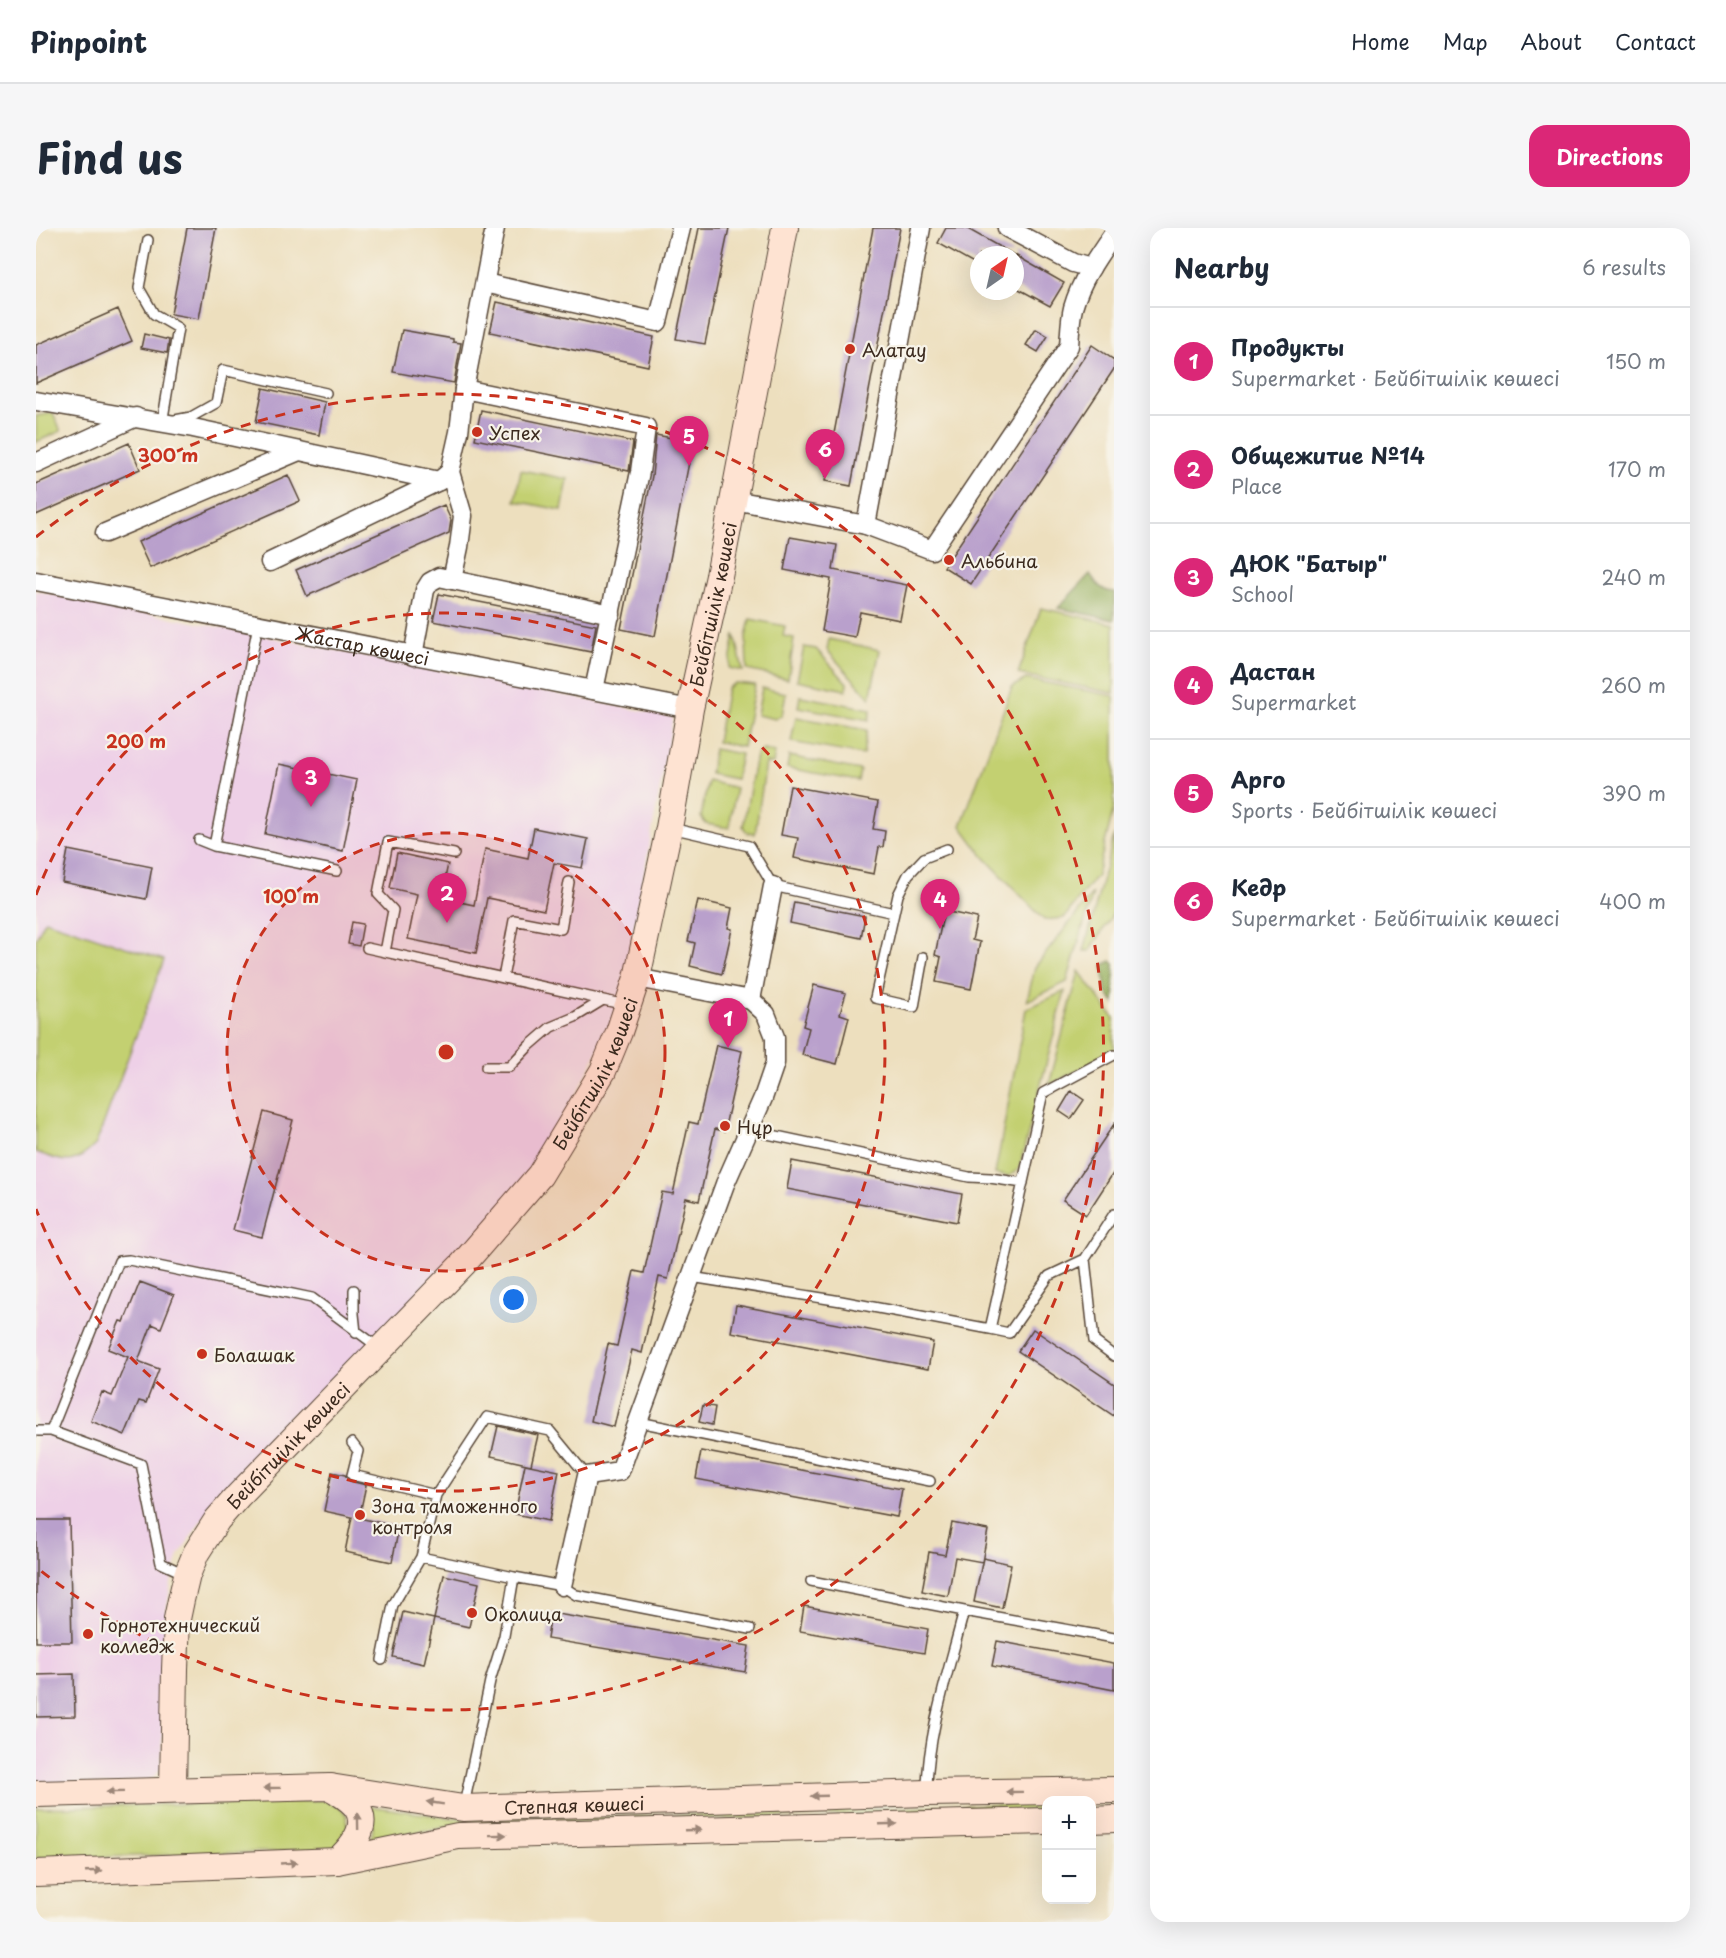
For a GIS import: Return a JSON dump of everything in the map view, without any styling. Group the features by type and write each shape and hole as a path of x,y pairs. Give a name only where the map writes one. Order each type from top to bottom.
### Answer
{"street":[{"path":"452,580 463,516 445,476 459,432 464,388 495,228"},
{"path":"485,283 658,322 681,228"},
{"name":"Бейбітшілік көшесі","path":"173,1790 177,1619 187,1575 206,1536 224,1512 462,1264 540,1175 603,1071 637,978 734,500 785,228"},
{"path":"866,525 921,228"},
{"path":"1007,228 1073,263 1091,268"},
{"path":"734,500 866,525 932,549 1069,346 1073,308 1091,268 1114,233"},
{"path":"464,388 646,427 640,472 594,690"},
{"path":"36,401 136,417 299,451 445,476"},
{"path":"36,463 136,417"},
{"path":"105,533 299,451"},
{"path":"270,562 445,476"},
{"path":"413,656 425,590 430,582 438,577 611,614"},
{"name":"Жастар көшесі","path":"36,581 690,709"},
{"path":"751,1000 774,886"},
{"path":"562,1586 587,1476 620,1471 725,1184 775,1062 775,1037 766,1014 751,1000 637,978"},
{"path":"330,1787 358,1809 360,1821 357,1838 351,1848 337,1861"},
{"name":"Степная көшесі","path":"36,1794 330,1787 464,1808 927,1793 1114,1790"},
{"path":"1096,1820 1114,1819"},
{"name":"Степная көшесі","path":"36,1873 337,1861 458,1836 1042,1821"}],"lane":[{"path":"148,240 139,288 153,314 178,328 162,424 191,417 216,403 223,370 326,393"},
{"path":"214,846 258,625"},
{"path":"669,828 749,846 774,886 894,914"},
{"path":"199,840 214,846 337,872"},
{"path":"385,952 393,910 378,894 388,842 454,854"},
{"path":"923,957 914,1007 874,998 898,895 908,875 924,858 947,849"},
{"path":"503,978 514,920 561,929 569,882"},
{"path":"367,948 628,1005"},
{"path":"486,1067 509,1067 551,1027 575,1017 603,1000"},
{"path":"990,1329 1043,1093 1114,1055"},
{"path":"749,1130 969,1177 1023,1183"},
{"path":"691,1277 841,1301 1009,1333 1048,1276 1085,1258 1114,1214"},
{"path":"1085,1258 1094,1341 1113,1353"},
{"path":"51,1431 119,1261 129,1260 312,1298 356,1333 380,1348"},
{"path":"354,1290 356,1333"},
{"path":"382,1660 393,1605 421,1557 435,1495 487,1417 550,1431 587,1476"},
{"path":"639,1422 930,1481"},
{"path":"36,1431 51,1431 141,1464 160,1563 187,1575"},
{"path":"352,1443 358,1451 352,1475 435,1495"},
{"path":"421,1557 562,1586 576,1595 750,1629"},
{"path":"464,1808 490,1681 504,1636 514,1577"},
{"path":"811,1581 1114,1638"},
{"path":"927,1793 927,1770 964,1611"}],"shaded area":[{"path":"36,591 673,717 622,992 615,1016 561,1124 498,1214 234,1483 200,1522 179,1555 166,1611 161,1768 154,1777 141,1784 36,1785"}],"green space":[{"path":"53,413 61,431 36,442 36,416"},
{"path":"521,470 568,479 562,510 515,501"},
{"path":"1090,574 1103,589 1114,592 1114,620 1058,608"},
{"path":"1041,608 1114,624 1114,693 1018,674"},
{"path":"750,619 785,626 783,636 794,638 788,679 747,670 746,637"},
{"path":"735,634 743,671 729,668"},
{"path":"829,639 880,650 870,698 827,650"},
{"path":"804,647 816,649 847,683 846,690 797,680"},
{"path":"1026,679 1114,696 1114,807 1097,875 1064,918 1044,920 984,857 961,826 1012,687"},
{"path":"735,683 755,685 743,747 717,742 727,688"},
{"path":"762,688 786,693 782,715 775,719 757,715"},
{"path":"800,696 871,709 869,720 798,707"},
{"path":"796,717 867,730 863,755 791,742"},
{"path":"714,749 741,754 736,779 710,774"},
{"path":"763,750 775,752 773,764 766,763 755,834 748,833 743,827 756,755"},
{"path":"789,756 860,770 858,781 787,768"},
{"path":"708,781 736,788 729,828 706,824 701,817"},
{"path":"1114,835 1114,912 1090,951 1084,951"},
{"path":"1093,893 1067,982 1027,1001 1035,967"},
{"path":"45,920 164,960 96,1144 81,1157 68,1161 36,1152 36,939"},
{"path":"1111,961 1114,964 1114,1003 1106,991 1103,965"},
{"path":"1079,971 1114,1018 1114,1052 1049,1085"},
{"path":"1065,991 1019,1169 1009,1176 995,1174 1026,1009"},
{"path":"327,1800 339,1806 347,1815 345,1836 331,1850 36,1859 36,1808"},
{"path":"1042,1803 1042,1810 452,1826 371,1840 373,1823 370,1806 451,1818 641,1816"}],"building":[{"path":"187,228 216,228 199,319 171,314"},
{"path":"699,228 729,228 705,344 676,339"},
{"path":"873,228 900,228 851,486 825,481"},
{"path":"946,228 966,228 998,246 970,246 970,261 938,243"},
{"path":"1024,260 1064,283 1050,306 1024,292"},
{"path":"497,302 654,337 648,366 490,332"},
{"path":"118,309 132,341 36,383 36,345"},
{"path":"1036,329 1048,336 1038,352 1026,345"},
{"path":"402,330 453,339 453,342 461,343 454,383 393,372"},
{"path":"144,334 169,340 167,353 141,348"},
{"path":"1092,345 1114,360 1114,369 971,584 944,567"},
{"path":"263,388 325,402 319,435 256,422"},
{"path":"481,410 633,442 629,471 475,439"},
{"path":"656,435 693,442 655,636 621,629 652,476"},
{"path":"129,443 140,469 36,515 36,484"},
{"path":"288,475 300,501 150,568 138,542"},
{"path":"444,505 451,520 449,533 307,596 296,570"},
{"path":"790,537 837,545 833,570 907,585 900,620 860,612 855,637 822,631 831,579 784,570"},
{"path":"439,594 596,625 591,652 433,621"},
{"path":"279,764 357,780 343,851 265,834"},
{"path":"790,786 878,802 873,829 885,831 883,847 879,847 874,874 794,858 798,838 781,835"},
{"path":"534,828 588,839 582,868 554,863 544,910 487,898 476,953 408,939 417,894 390,888 397,853 448,864 441,898 474,905 485,849 528,858"},
{"path":"68,850 152,867 146,899 62,882"},
{"path":"698,900 732,908 728,928 732,929 722,974 690,966 695,943 688,941"},
{"path":"794,902 865,916 861,938 790,923"},
{"path":"944,911 977,918 972,940 980,942 971,989 936,982 941,957 935,955"},
{"path":"352,922 363,924 359,946 348,944"},
{"path":"814,985 846,993 840,1014 849,1017 837,1064 802,1055 809,1028 803,1026"},
{"path":"716,1045 742,1051 724,1131 715,1129 699,1201 686,1198 668,1279 659,1277 642,1353 632,1350 614,1427 591,1421 608,1344 617,1346 634,1271 644,1273 662,1192 673,1194 689,1122 698,1124"},
{"path":"1071,1091 1084,1100 1071,1119 1059,1111"},
{"path":"264,1112 293,1120 262,1237 233,1230"},
{"path":"1114,1124 1114,1172 1086,1215 1063,1200"},
{"path":"792,1161 962,1194 957,1222 787,1189"},
{"path":"140,1282 174,1295 161,1328 152,1324 138,1361 159,1369 146,1403 139,1401 125,1435 91,1421 102,1392 112,1396 128,1357 108,1349 120,1321 124,1322"},
{"path":"736,1305 933,1342 928,1369 731,1332"},
{"path":"1033,1329 1114,1384 1114,1416 1018,1351"},
{"path":"703,1405 715,1407 712,1425 699,1422"},
{"path":"498,1426 538,1435 531,1465 491,1456"},
{"path":"701,1451 902,1489 897,1517 696,1479"},
{"path":"525,1464 559,1471 549,1521 515,1514"},
{"path":"332,1472 345,1475 350,1481 366,1485 359,1518 399,1527 392,1562 345,1552 352,1517 324,1511"},
{"path":"36,1520 69,1520 72,1642 36,1642"},
{"path":"952,1523 988,1530 982,1562 955,1557 948,1596 922,1591 929,1552 945,1555"},
{"path":"983,1558 1011,1564 1002,1608 974,1602"},
{"path":"444,1575 479,1583 469,1627 434,1619"},
{"path":"804,1606 928,1629 924,1653 800,1631"},
{"path":"403,1612 434,1619 424,1664 393,1657"},
{"path":"551,1613 749,1646 745,1672 547,1639"},
{"path":"997,1641 1114,1663 1114,1690 992,1666"},
{"path":"74,1674 75,1716 36,1717 36,1675"}],"place":[{"name":"Алатау","path":"850,349"},
{"name":"Успех","path":"477,432"},
{"name":"Арго","path":"689,466"},
{"name":"Кедр","path":"825,479"},
{"name":"Альбина","path":"949,560"},
{"name":"ДЮК \"Батыр\"","path":"311,807"},
{"name":"Общежитие №14","path":"447,923"},
{"name":"Дастан","path":"940,929"},
{"name":"Продукты","path":"728,1048"},
{"name":"Нұр","path":"725,1126"},
{"name":"Болашак","path":"202,1354"},
{"name":"Зона таможенного контроля","path":"360,1515"},
{"name":"Околица","path":"472,1613"},
{"name":"Горнотехнический колледж","path":"88,1634"}]}
